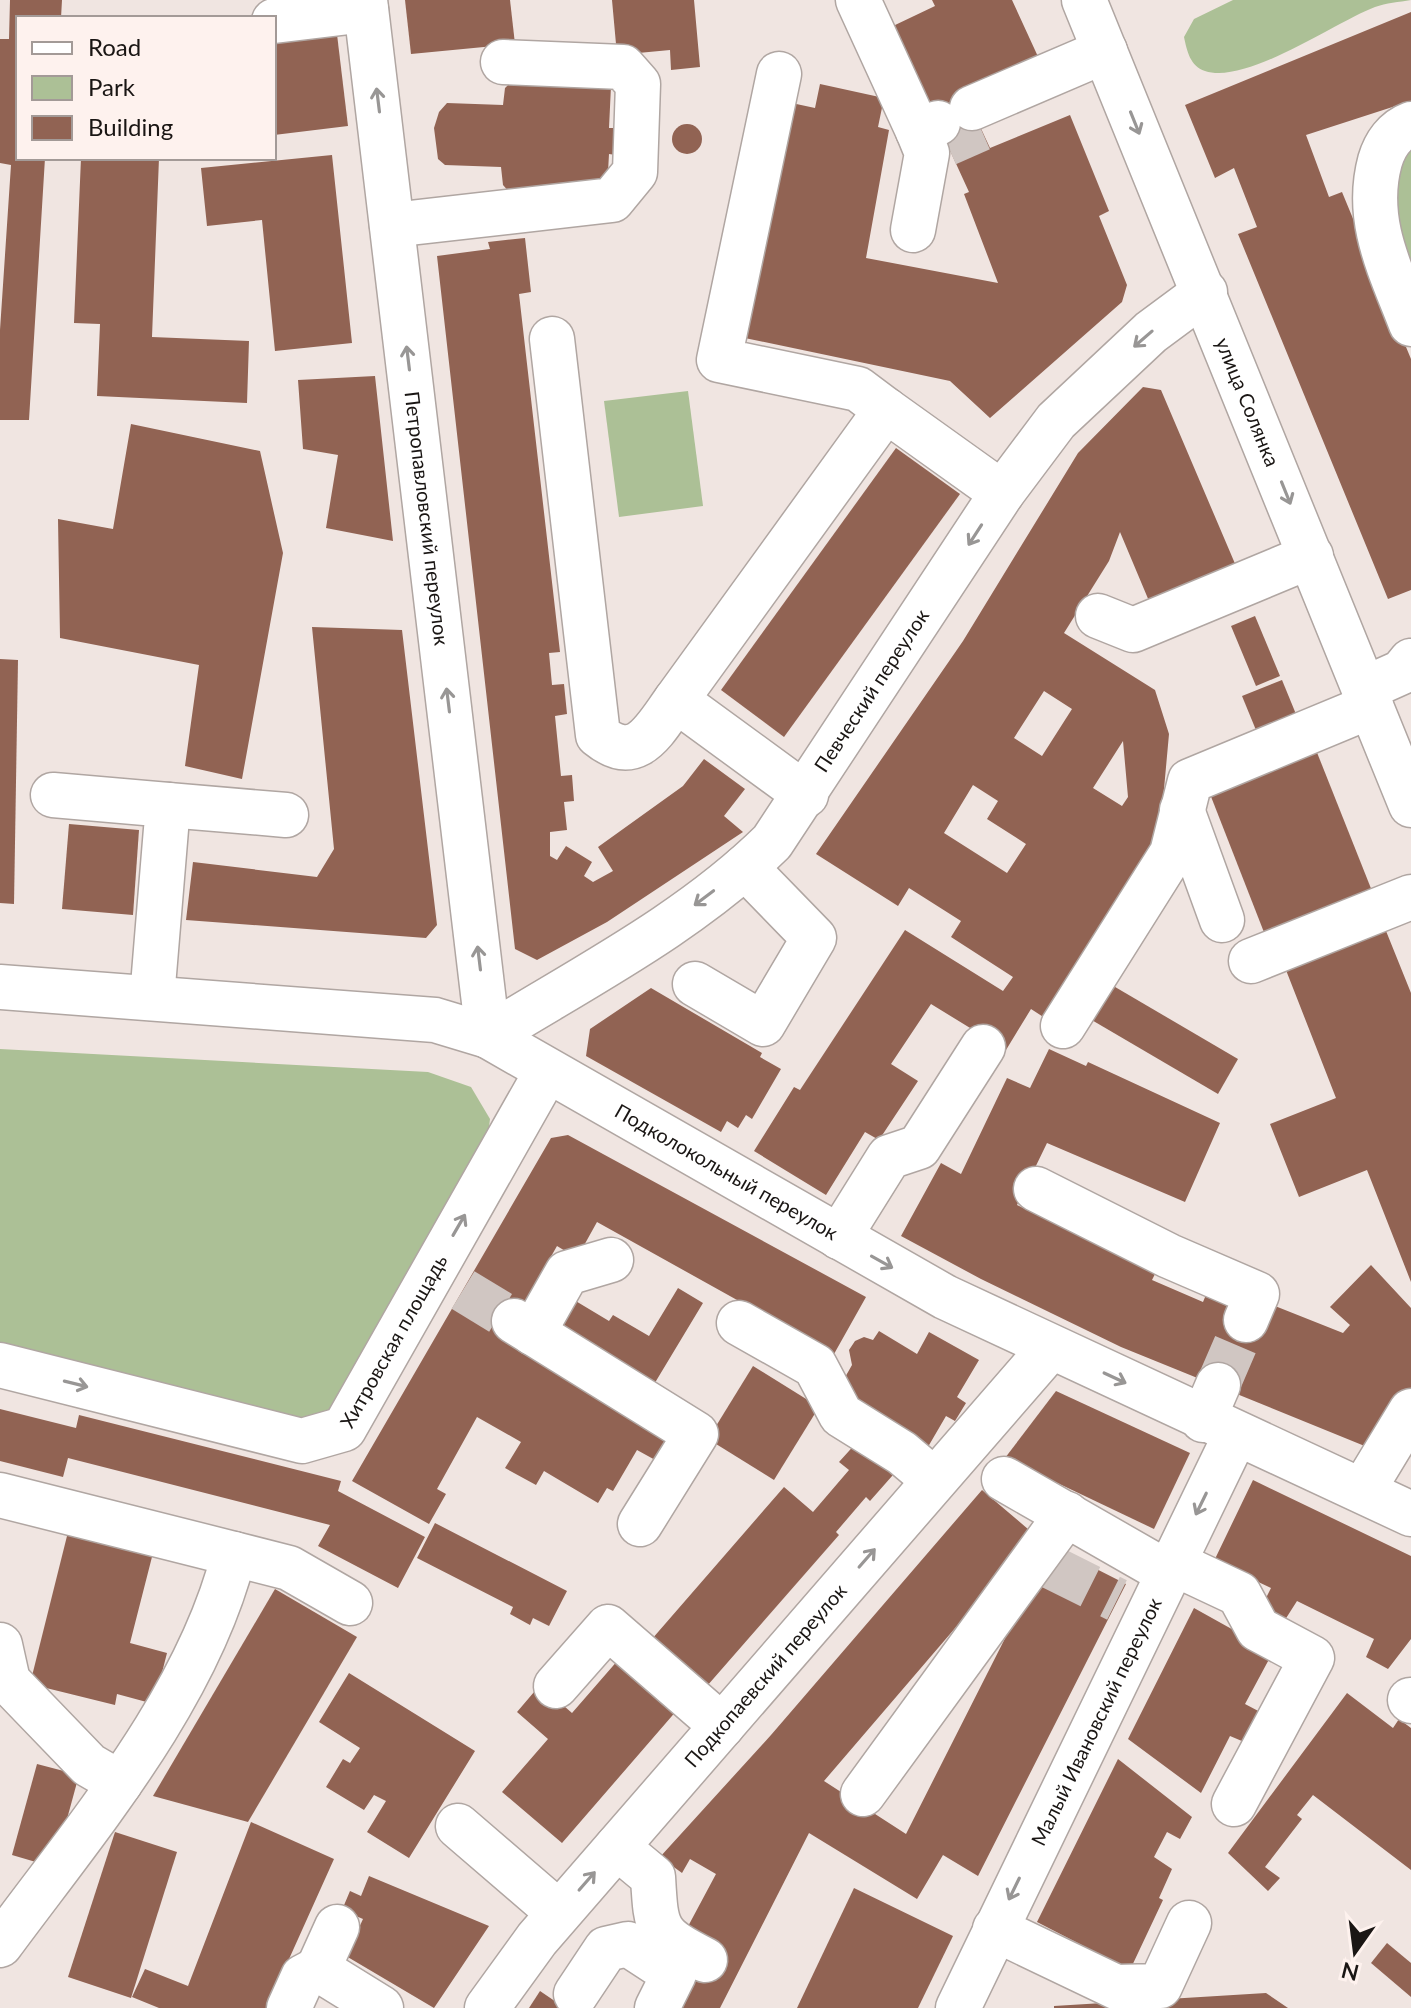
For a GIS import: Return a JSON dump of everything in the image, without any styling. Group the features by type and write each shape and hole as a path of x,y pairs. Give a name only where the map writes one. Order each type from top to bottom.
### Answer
{"street":[{"path":"858,0 947,131"},
{"name":"улица Солянка","path":"1084,0 1411,805"},
{"path":"276,21 366,5"},
{"name":"Петропавловский переулок","path":"366,5 488,1036"},
{"path":"392,225 612,200 635,172 638,84 623,67 503,62"},
{"path":"913,230 947,131 1110,62"},
{"path":"779,74 719,360 858,389 1002,493"},
{"path":"1407,303 1374,219 1374,182 1383,150 1399,129 1411,124"},
{"name":"Певческий переулок","path":"488,1036 654,934 745,867 772,842 806,795 1002,493 1077,398 1151,332 1205,292"},
{"path":"552,339 598,735 612,746 631,748 647,740 886,410"},
{"path":"1098,616 1133,630 1311,556"},
{"path":"1063,1026 1172,853 1190,781 1368,698 1402,672 1411,661"},
{"path":"676,700 806,795"},
{"path":"53,795 286,815"},
{"path":"152,998 168,805"},
{"path":"1182,810 1222,920"},
{"path":"695,984 763,1024 814,938 745,867"},
{"path":"1251,961 1411,897"},
{"name":"Подколокольный переулок","path":"0,987 435,1020 488,1036 945,1297 1050,1348 1219,1413 1411,1514"},
{"path":"839,1237 889,1157 919,1147 983,1047"},
{"name":"Хитровская площадь","path":"0,1365 302,1441 344,1429 448,1280 547,1071"},
{"path":"1036,1189 1169,1256 1257,1294 1246,1320"},
{"path":"611,1260 567,1273 523,1327 696,1434 640,1524"},
{"path":"739,1323 815,1366 841,1415 902,1453 934,1480"},
{"name":"Подкопаевский переулок","path":"487,2008 521,1957 1050,1348"},
{"path":"1363,1490 1411,1411"},
{"name":"Малый Ивановский переулок","path":"958,2008 1170,1568 1219,1413"},
{"path":"1004,1479 1170,1568 1239,1594 1258,1629 1312,1658 1234,1804"},
{"path":"0,1495 289,1568 350,1603"},
{"path":"863,1794 1043,1563 1067,1514"},
{"path":"0,1945 120,1783 167,1708 222,1602 234,1554"},
{"path":"556,1686 608,1627 722,1726"},
{"path":"0,1645 8,1681 89,1765 120,1783"},
{"path":"458,1826 559,1913"},
{"path":"617,1847 653,1877 656,1921 671,1942 705,1960"},
{"path":"995,1929 1116,1987 1160,1986 1189,1923"},
{"path":"289,2008 303,1977 318,1969 337,1927"},
{"path":"521,1957 587,2001 606,1949 628,1944 674,1974 657,2008"},
{"path":"318,1969 381,2008"}],"green space":[{"path":"1233,0 1411,0 1375,7 1291,50 1244,69 1223,73 1200,69 1188,53 1184,37 1194,19"},
{"path":"1411,145 1411,276 1397,224 1393,193 1401,161"},
{"path":"688,391 703,506 619,517 604,401"},
{"path":"0,1049 428,1072 471,1087 490,1119 488,1135 344,1405 304,1424 0,1346"}],"building":[{"path":"10,0 62,0 61,16 16,16 16,160 45,160 29,420 0,420 0,330 11,165 0,163 0,39 9,39"},
{"path":"405,0 510,0 515,44 411,54"},
{"path":"612,0 694,0 700,67 671,70 670,50 617,55"},
{"path":"932,0 1012,0 1040,61 965,94 990,148 1070,115 1109,211 1099,216 1127,285 1122,302 990,418 950,381 740,337 787,102 815,108 820,84 884,98 878,127 889,130 866,258 998,283 964,194 969,192 893,26 935,6"},
{"path":"1411,12 1411,101 1306,135 1329,197 1342,192 1411,359 1411,590 1388,599 1238,234 1257,227 1234,168 1215,178 1185,105"},
{"path":"336,26 348,126 276,135 276,34"},
{"path":"511,82 611,86 609,128 617,128 616,155 609,154 607,190 510,193 503,185 501,167 445,165 438,159 434,128 439,112 447,103 503,105 505,88"},
{"path":"687,124 697,129 702,139 697,149 687,154 677,149 672,139 677,129"},
{"path":"332,155 352,343 275,351 262,220 207,226 201,168"},
{"path":"81,160 159,160 152,337 249,341 247,403 97,396 100,324 74,323"},
{"path":"525,238 531,292 519,294 560,652 549,653 552,685 564,684 567,714 555,716 561,776 572,775 574,801 564,802 567,830 550,832 550,856 557,860 566,846 592,862 584,876 593,882 613,871 598,847 683,786 704,759 745,789 724,816 743,832 607,922 537,960 515,949 437,256 490,249 488,242"},
{"path":"375,376 393,541 326,528 338,455 303,449 298,380"},
{"path":"1143,387 1161,390 1236,566 1149,601 1120,532 1109,561 1064,633 1155,690 1169,734 1160,833 1048,1020 1031,1009 1006,1050 931,1004 891,1064 918,1081 879,1140 865,1132 826,1195 754,1151 794,1087 800,1090 905,930 1003,991 1013,977 951,937 961,921 909,888 898,906 816,854 963,641 1078,453","holes":["1044,691 1072,709 1042,756 1014,738","1123,741 1128,797 1122,806 1093,788","973,785 998,801 987,819 1026,844 1007,873 944,833"]},
{"path":"131,424 260,451 283,553 242,779 185,766 199,665 60,638 58,519 113,529"},
{"path":"896,448 960,494 784,737 721,690"},
{"path":"1255,616 1280,676 1256,686 1231,626"},
{"path":"312,627 402,630 437,925 426,938 186,920 193,862 317,877 334,849"},
{"path":"0,659 18,660 14,904 0,903"},
{"path":"1282,680 1298,719 1258,735 1242,696"},
{"path":"1316,750 1374,896 1267,940 1210,794"},
{"path":"69,824 139,830 133,915 62,909"},
{"path":"1384,926 1411,993 1411,1282 1367,1170 1299,1197 1270,1124 1336,1098 1284,965"},
{"path":"1110,984 1238,1059 1218,1094 1090,1019"},
{"path":"651,988 762,1053 760,1057 781,1069 752,1119 746,1115 738,1128 727,1121 721,1132 586,1056 590,1029"},
{"path":"1049,1049 1086,1066 1088,1062 1220,1123 1185,1202 1047,1143 1017,1205 1156,1272 1152,1280 1203,1302 1210,1285 1232,1294 1225,1311 1265,1328 1275,1306 1343,1333 1350,1325 1330,1307 1371,1265 1411,1308 1411,1394 1372,1449 1121,1347 901,1236 941,1163 961,1174 1007,1078 1030,1088"},
{"path":"568,1135 866,1297 834,1354 597,1222 577,1258 557,1246 508,1332 674,1436 657,1461 637,1450 613,1491 607,1488 598,1503 544,1471 536,1485 505,1468 521,1442 477,1417 437,1489 446,1494 429,1524 352,1481 551,1138"},
{"path":"678,1288 703,1303 653,1386 557,1328 574,1300 609,1321 613,1315 649,1336"},
{"path":"879,1331 917,1354 929,1332 979,1360 957,1397 966,1403 955,1421 946,1416 925,1452 835,1395 852,1365 849,1350 855,1341 864,1337 873,1340"},
{"path":"753,1366 819,1407 774,1480 708,1439"},
{"path":"1056,1391 1190,1453 1154,1529 1005,1458"},
{"path":"0,1409 76,1428 79,1415 341,1481 338,1491 425,1537 398,1588 318,1546 330,1525 68,1458 63,1477 0,1461"},
{"path":"858,1441 900,1467 870,1501 866,1497 836,1532 839,1535 707,1686 652,1639 784,1487 813,1512 849,1470 839,1462"},
{"path":"1253,1480 1411,1556 1411,1639 1388,1669 1366,1657 1374,1639 1297,1601 1283,1623 1263,1604 1271,1588 1214,1561"},
{"path":"982,1490 1035,1535 824,1781 906,1834 1030,1589 1038,1593 1059,1550 1126,1584 978,1876 943,1855 917,1899 809,1833 720,2008 681,2008 712,1946 685,1932 716,1874 690,1859 682,1873 660,1857 771,1735"},
{"path":"435,1523 567,1591 549,1626 533,1618 530,1625 510,1614 513,1607 417,1558"},
{"path":"68,1532 153,1553 130,1643 167,1653 154,1704 117,1694 115,1705 30,1684"},
{"path":"275,1589 357,1637 248,1822 153,1796"},
{"path":"1194,1608 1273,1652 1245,1704 1264,1714 1249,1744 1230,1736 1201,1793 1128,1739"},
{"path":"619,1659 678,1709 562,1843 502,1792 548,1739 517,1712 540,1685 572,1713"},
{"path":"349,1673 475,1751 409,1858 367,1832 386,1801 374,1795 364,1810 326,1787 343,1759 350,1763 360,1748 319,1722"},
{"path":"1347,1693 1393,1728 1399,1719 1411,1728 1411,1870 1313,1795 1297,1815 1302,1819 1265,1867 1280,1878 1268,1891 1228,1853"},
{"path":"1118,1759 1192,1817 1180,1839 1167,1832 1154,1857 1172,1869 1159,1898 1163,1900 1130,1970 1037,1922"},
{"path":"37,1764 79,1775 58,1852 46,1865 12,1855"},
{"path":"251,1822 334,1859 267,2008 159,2008 132,1997 145,1969 188,1986"},
{"path":"115,1832 177,1852 131,1998 68,1977"},
{"path":"369,1876 489,1926 434,2008 346,1956 363,1919 342,1910 350,1891 361,1896"},
{"path":"854,1888 953,1936 918,2008 797,2008"},
{"path":"1387,1943 1411,1963 1411,1997 1371,1963"},
{"path":"540,1991 565,2008 529,2008"},
{"path":"1266,1993 1288,2008 1054,2008 1054,2006"}],"tunnel":[{"path":"947,144 981,129"},
{"path":"463,1290 514,1321"},
{"path":"1218,1385 1246,1320"},
{"path":"1051,1567 1117,1600"}]}
